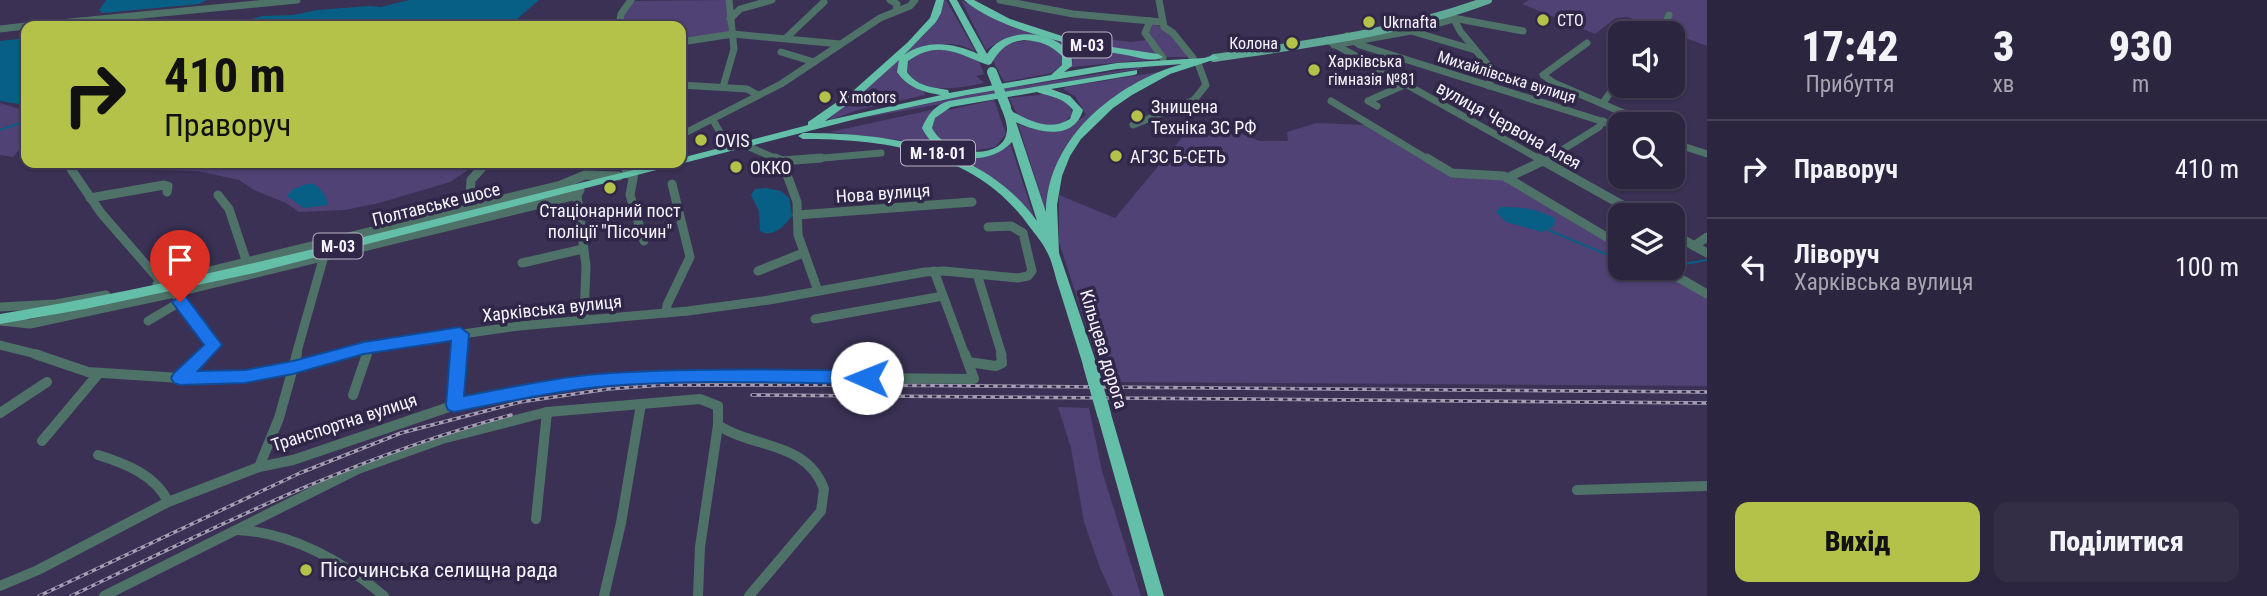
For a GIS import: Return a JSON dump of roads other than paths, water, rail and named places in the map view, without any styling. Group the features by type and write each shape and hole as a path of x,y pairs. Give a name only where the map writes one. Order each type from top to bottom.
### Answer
{"highway":[{"path":"785,136 818,122 839,107 921,35 934,19 940,0"},
{"name":"Кільцева дорога","path":"953,0 990,67 1010,116 1090,365 1156,596"},
{"name":"М-03","path":"968,0 999,16 1080,43 1129,54 1197,60"},
{"path":"967,92 933,91 917,86 905,77 901,66 904,60 922,49 938,46 965,50 990,67 996,47 1014,39 1040,39 1065,51 1068,59 1065,69 1057,74 1032,80"},
{"name":"М-18-01","path":"1054,252 1052,195 1059,168 1071,146 1100,114 1137,87 1197,60 1214,58"},
{"path":"799,132 1197,60"},
{"path":"686,160 859,115 967,92 1117,66 1197,60"},
{"path":"949,104 931,117 927,128 932,139 953,151 982,154 999,149 1010,139 1010,116 1046,129 1064,127 1077,115 1078,110 1071,101 1057,94 1016,92"},
{"name":"М-18-01","path":"785,136 835,135 883,139 931,150 951,158 988,179 1017,202 1054,252"},
{"name":"Полтавське шосе","path":"0,320 198,281 580,190 626,170"}],"main road":[{"path":"1214,58 1350,39 1452,17 1488,0"}],"street":[{"path":"79,21 297,0"},
{"path":"620,21 630,0"},
{"path":"723,87 732,59 733,34 729,0"},
{"path":"730,19 740,9 772,0"},
{"path":"890,0 897,4 896,11"},
{"path":"686,133 781,84 880,18 910,6 915,0"},
{"path":"1000,0 1073,14 1161,22"},
{"path":"1133,125 1194,100 1206,85 1197,60 1161,22 1159,0"},
{"path":"786,38 824,2"},
{"path":"1667,21 1669,15"},
{"path":"1350,39 1411,31 1452,17 1523,31"},
{"path":"1452,17 1493,71 1489,86"},
{"path":"1150,21 1146,33 1163,58"},
{"path":"0,29 21,27"},
{"path":"1411,31 1476,51"},
{"path":"686,41 733,34 840,44"},
{"name":"Михайлівська вулиця","path":"1350,39 1608,123"},
{"name":"вулиця Червона Алея","path":"1331,42 1619,203"},
{"path":"1587,43 1543,75 1554,83 1622,112"},
{"path":"781,52 814,62"},
{"path":"686,85 747,89 758,95"},
{"path":"1377,106 1368,100 1404,85"},
{"path":"1603,103 1608,96"},
{"path":"1331,101 1452,173 1505,177 1608,238"},
{"path":"712,120 726,143 747,146 782,160 881,153"},
{"path":"1505,177 1544,161 1599,127 1603,121"},
{"path":"1685,144 1690,148"},
{"path":"1685,147 1707,154"},
{"path":"782,160 797,202 798,236 818,291"},
{"path":"71,168 90,198 162,283"},
{"path":"469,208 471,180 482,168"},
{"path":"0,307 56,304 162,283 561,185 586,175 626,170 630,195 644,241"},
{"path":"666,313 690,257 672,184"},
{"path":"90,198 164,185 168,186 167,191"},
{"path":"0,320 30,324 177,297 580,190 586,275 584,319"},
{"path":"218,195 229,209 247,263"},
{"name":"Нова вулиця","path":"797,215 972,202"},
{"name":"Харківська вулиця","path":"0,345 99,373 180,378 245,376 293,368 369,347 584,319 666,313 769,300 934,271 1018,278 1028,276 1032,271 1024,235 1018,226 1008,224 988,228"},
{"path":"1694,246 1707,237"},
{"path":"1685,241 1707,253"},
{"path":"522,263 583,249"},
{"path":"758,271 803,253"},
{"path":"259,467 279,418 324,256"},
{"path":"934,271 968,362 996,366 1002,363 1003,359 977,274"},
{"path":"1683,280 1707,294"},
{"path":"815,319 943,296"},
{"path":"148,321 177,297"},
{"path":"177,297 214,345 180,378"},
{"path":"454,405 460,334"},
{"path":"353,395 369,347"},
{"name":"Транспортна вулиця","path":"0,586 38,570 168,502 259,467 293,460 454,405 551,386 668,376 974,379 968,362"},
{"path":"42,441 99,373"},
{"path":"0,413 47,382"},
{"path":"104,596 232,530 389,456 442,439 548,412 700,399 718,406 718,425 700,547 698,596"},
{"path":"604,596 621,523 641,404"},
{"path":"536,519 548,412"},
{"path":"718,425 729,434 795,451 808,459 825,487 826,497 821,511 749,596"},
{"path":"98,455 130,466 160,489 168,502"},
{"path":"1577,490 1707,486"},
{"path":"232,530 254,530 338,563 352,570 384,596"}],"water":[{"path":"106,0 207,0 199,4 103,13 99,10"},
{"path":"409,0 539,0 515,21 243,21 317,10 381,7"},
{"path":"21,39 21,104 0,101 0,41"},
{"path":"310,183 322,191 328,205 304,208 287,196 293,189"},
{"path":"755,189 781,191 789,198 792,216 782,227 770,233 760,231 759,211 751,195"},
{"path":"1500,207 1529,209 1556,219 1553,227 1542,232 1506,222 1496,212"}],"waterway":[{"path":"0,130 21,123"},
{"path":"1548,230 1608,255"},
{"path":"1685,264 1707,260"}],"railway":[{"path":"39,596 300,473 401,433 520,402 608,389 662,385 856,385 1707,392"},
{"path":"752,395 1707,403"},
{"path":"71,596 233,519 342,472 453,432 511,415"}],"place":[{"name":"СТО","path":"1543,20"},
{"name":"Ukrnafta","path":"1369,22"},
{"name":"Колона","path":"1292,43"},
{"name":"Харківська гімназія №81","path":"1314,70"},
{"name":"Х motors","path":"825,97"},
{"name":"Знищена Техніка ЗС РФ","path":"1137,116"},
{"name":"OVIS","path":"701,140"},
{"name":"АГЗС Б-СЕТЬ","path":"1116,156"},
{"name":"ОККО","path":"736,167"},
{"name":"Стаціонарний пост поліції \"Пісочин\"","path":"610,188"},
{"name":"Пісочинська селищна рада","path":"306,570"}]}
